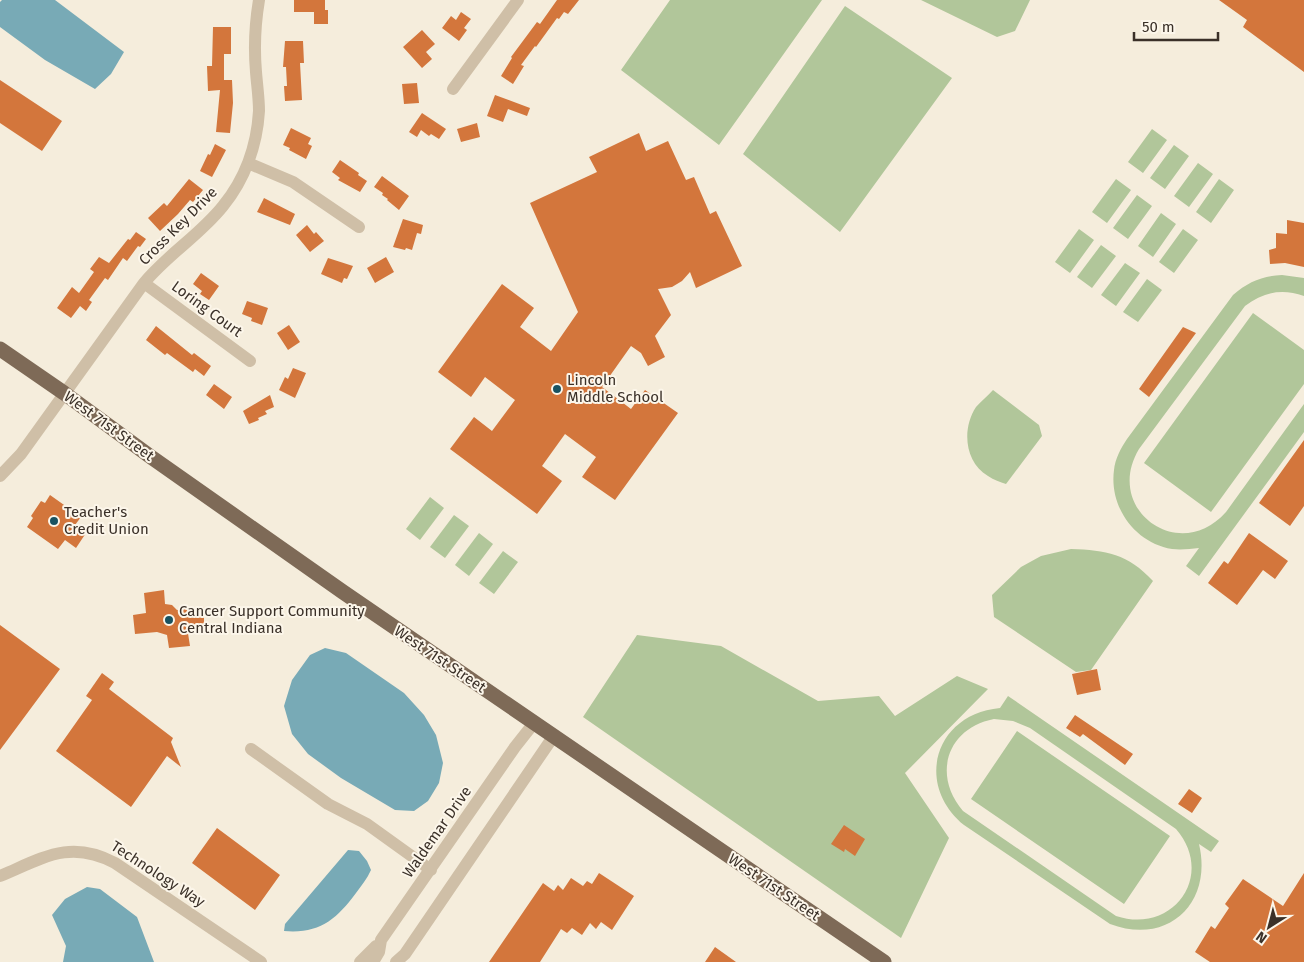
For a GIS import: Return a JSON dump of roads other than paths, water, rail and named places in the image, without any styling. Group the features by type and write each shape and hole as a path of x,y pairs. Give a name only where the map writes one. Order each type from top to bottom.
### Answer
{"main road":[{"name":"West 71st Street","path":"0,350 64,393 158,462 343,592 884,962"}],"street":[{"name":"Cross Key Drive","path":"0,476 21,454 144,283 166,259 218,212 234,191 248,163 256,138 259,112 255,47 259,0"},
{"path":"453,88 518,0"},
{"path":"248,163 293,182 359,227"},
{"name":"Loring Court","path":"144,283 250,361"},
{"name":"Waldemar Drive","path":"373,962 379,952 381,940 515,747 534,723"},
{"path":"401,960 553,737"},
{"path":"250,749 328,804 367,824 431,870"},
{"name":"Technology Way","path":"0,882 64,852 80,851 96,854 115,863 261,962"},
{"path":"360,962 381,940"}],"water":[{"path":"2,0 55,0 124,52 111,74 95,89 45,60 0,27 0,2"},
{"path":"325,648 346,653 404,693 424,715 436,735 443,763 439,783 428,801 414,811 395,810 341,778 308,754 292,734 284,706 292,680 310,655"},
{"path":"348,850 359,851 371,870 349,903 334,918 317,927 307,930 284,931 285,924"},
{"path":"87,887 100,889 137,917 154,962 63,962 66,946 52,915 65,899"}],"place":[{"name":"Lincoln Middle School","path":"557,389"},
{"name":"Teacher's Credit Union","path":"54,521"},
{"name":"Cancer Support Community Central Indiana","path":"169,620"}]}
